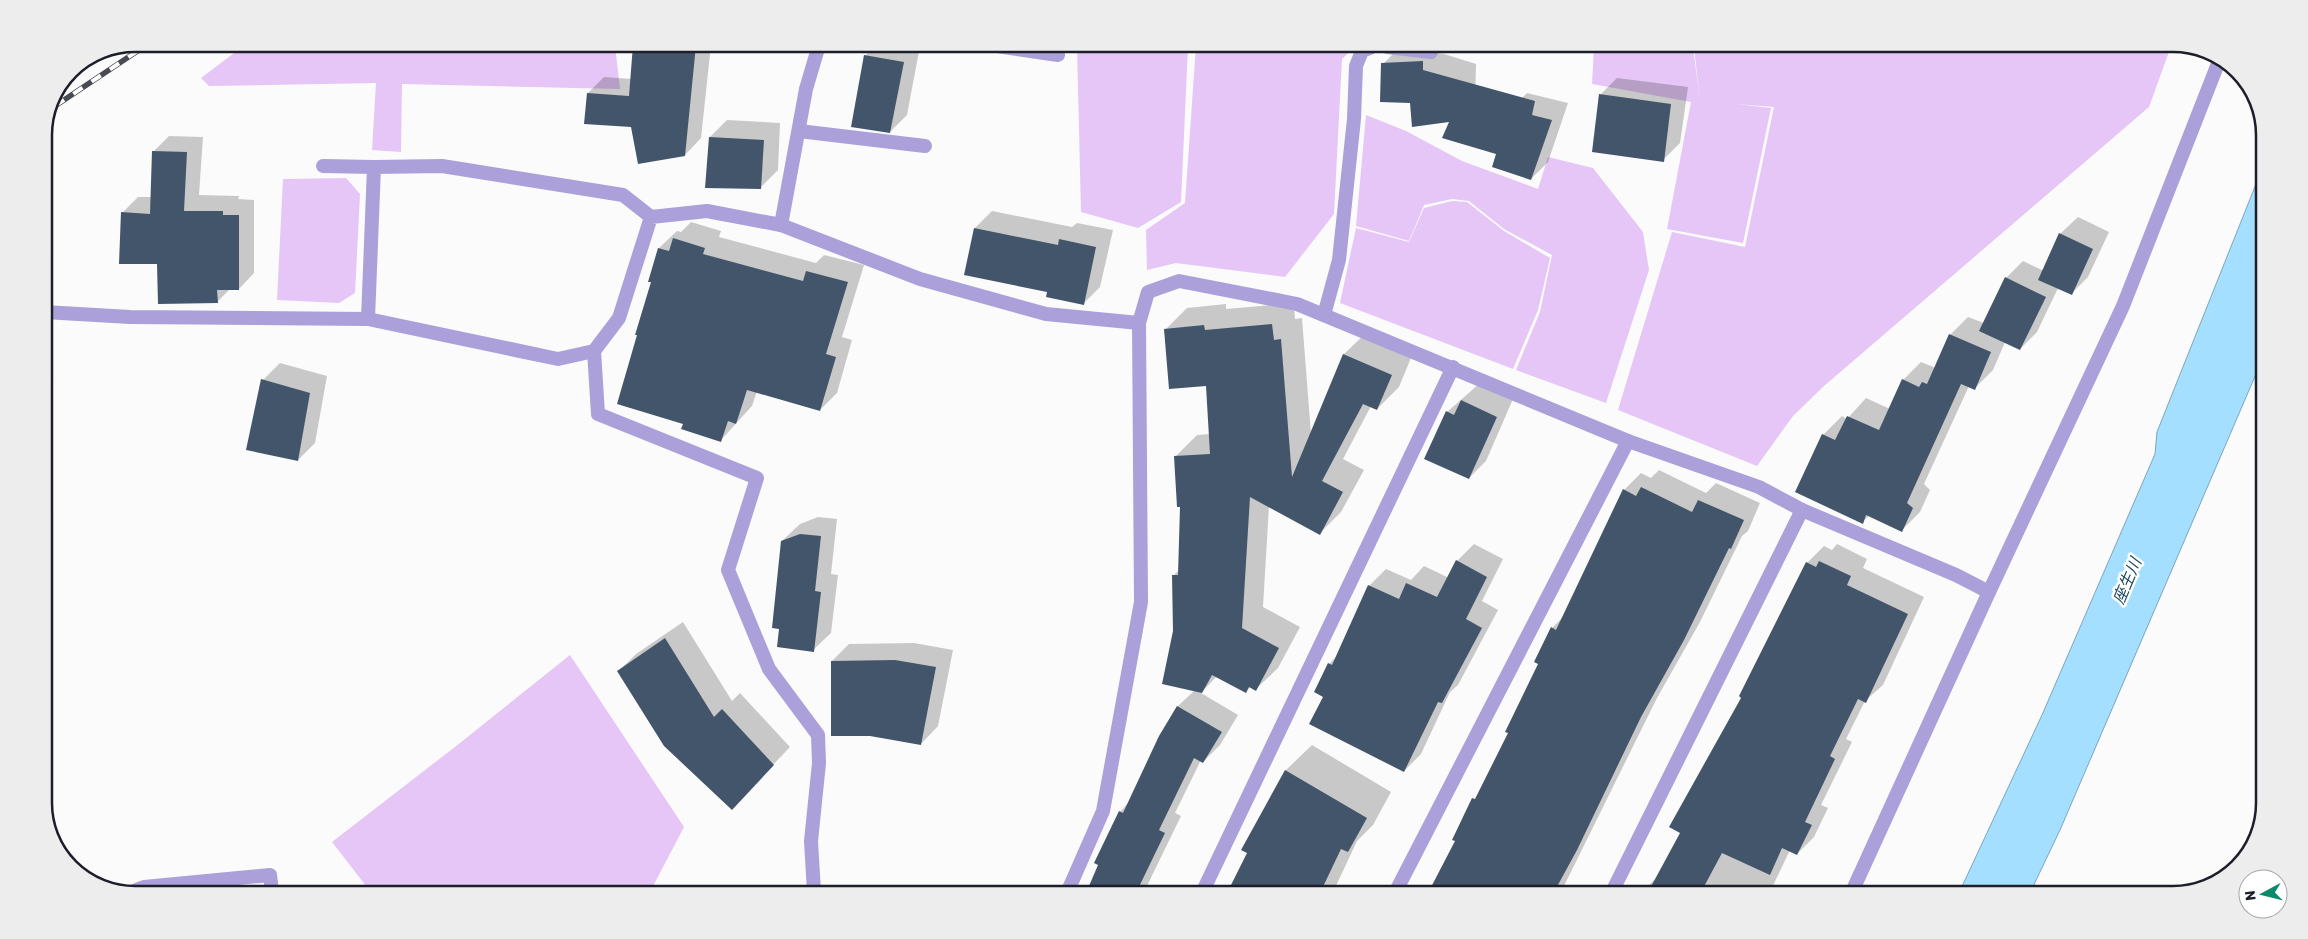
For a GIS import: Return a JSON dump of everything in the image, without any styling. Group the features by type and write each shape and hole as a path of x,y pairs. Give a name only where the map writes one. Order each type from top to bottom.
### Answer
{"street":[{"path":"781,225 806,89 817,52"},
{"path":"1038,52 1058,55"},
{"path":"1324,315 1339,260 1354,119 1356,66 1362,52"},
{"path":"1855,886 1989,592 2123,306 2216,66"},
{"path":"798,131 925,146"},
{"path":"323,166 442,166 623,195 651,218 707,211 781,225 920,279 1046,314 1139,322"},
{"path":"368,319 374,167"},
{"path":"651,218 618,318 594,351 598,414 758,478 728,570 769,668 818,735 819,763 811,841 814,886"},
{"path":"1070,886 1103,811 1140,602 1139,322 1148,292 1179,281 1297,304 1628,440 1759,487 1802,510 1956,575 1989,592"},
{"path":"52,312 130,317 368,319 558,359 594,351"},
{"path":"1205,886 1453,367"},
{"path":"1399,886 1628,440"},
{"path":"1615,886 1802,510"},
{"path":"163,886 270,875 271,886"}],"shaded area":[{"path":"235,52 616,52 620,89 402,84 401,152 372,150 376,83 209,86 201,78"},
{"path":"1077,52 1188,52 1181,202 1138,228 1081,212"},
{"path":"1196,52 1350,52 1342,59 1334,214 1285,277 1176,263 1147,270 1146,230 1185,203"},
{"path":"1594,52 1694,52 1700,100 1694,52 2169,52 2149,107 1824,386 1793,416 1757,466 1618,410 1672,232 1745,247 1774,107 1735,104 1771,108 1743,243 1667,229 1691,102 1592,84"},
{"path":"1366,115 1406,131 1462,161 1538,189 1548,157 1593,168 1643,232 1649,270 1606,403 1516,370 1540,312 1552,255 1504,229 1469,201 1452,199 1424,205 1409,241 1356,226"},
{"path":"346,178 360,194 355,293 339,303 277,300 283,179"},
{"path":"1452,201 1467,202 1504,231 1550,258 1538,310 1513,369 1340,303 1356,228 1409,242 1424,208"},
{"path":"570,655 684,827 653,886 366,886 332,842"}],"water":[{"name":"座生川","path":"2255,186 2255,375 2060,830 2033,886 1962,886 2042,715 2155,454 2157,432"}],"building":[{"path":"632,52 695,52 685,156 638,164 631,127 584,124 587,93 629,96"},
{"path":"864,55 904,62 890,133 851,127"},
{"path":"1423,61 1423,70 1535,101 1532,115 1552,120 1531,180 1492,167 1496,154 1442,138 1449,122 1412,127 1410,103 1380,102 1381,63"},
{"path":"1599,94 1671,104 1664,162 1592,152"},
{"path":"709,137 764,140 761,189 705,188"},
{"path":"152,151 187,152 184,211 223,211 223,215 239,215 239,290 217,290 218,303 158,304 157,264 119,264 121,212 150,214"},
{"path":"974,228 1058,245 1059,239 1096,247 1084,305 1046,297 1047,292 964,275"},
{"path":"2059,233 2093,249 2072,295 2038,280"},
{"path":"673,238 705,248 703,254 803,281 806,271 848,282 826,354 836,357 820,411 747,390 736,424 728,421 721,442 681,429 683,424 617,404 651,282 648,282 658,248 669,251"},
{"path":"2005,277 2046,297 2020,350 1979,331"},
{"path":"1272,324 1274,340 1281,339 1292,477 1343,354 1392,375 1377,410 1363,404 1322,481 1343,492 1320,535 1250,497 1242,628 1279,648 1256,691 1249,687 1246,693 1212,675 1202,693 1162,684 1173,631 1172,575 1178,575 1180,507 1177,507 1174,456 1210,454 1206,386 1169,389 1164,329 1204,325 1205,330"},
{"path":"1949,334 1991,352 1975,390 1961,384 1907,503 1913,508 1902,532 1866,515 1863,524 1795,492 1822,434 1835,440 1847,416 1879,430 1902,379 1919,387 1922,382 1927,384"},
{"path":"261,379 310,393 298,461 246,450"},
{"path":"1461,400 1497,417 1469,479 1424,459 1446,411 1454,415"},
{"path":"1641,487 1692,512 1698,500 1744,520 1684,640 1641,717 1577,850 1557,886 1432,886 1455,841 1452,840 1472,798 1475,799 1508,733 1505,732 1538,664 1534,662 1551,627 1556,630 1623,489 1636,496"},
{"path":"800,534 821,536 815,591 821,592 814,652 777,647 779,629 772,628 781,541"},
{"path":"1456,560 1487,577 1466,619 1482,628 1442,703 1438,702 1404,772 1309,724 1323,697 1314,692 1328,663 1332,665 1368,585 1399,599 1406,583 1437,597"},
{"path":"1819,561 1851,576 1847,585 1908,614 1866,703 1858,699 1830,756 1835,759 1805,822 1812,825 1797,855 1782,848 1770,875 1722,853 1704,886 1651,886 1680,833 1669,827 1741,698 1739,696 1806,562 1816,567"},
{"path":"665,638 714,717 722,709 774,765 732,810 664,746 617,671"},
{"path":"895,660 936,667 921,745 870,736 831,736 831,661"},
{"path":"1177,706 1222,732 1203,763 1194,758 1159,830 1165,833 1139,886 1089,886 1098,865 1094,863 1119,811 1123,813 1159,736"},
{"path":"1285,770 1367,818 1348,852 1341,849 1323,886 1230,886 1247,853 1241,850"}],"railway":[{"path":"60,103 136,52"}]}
